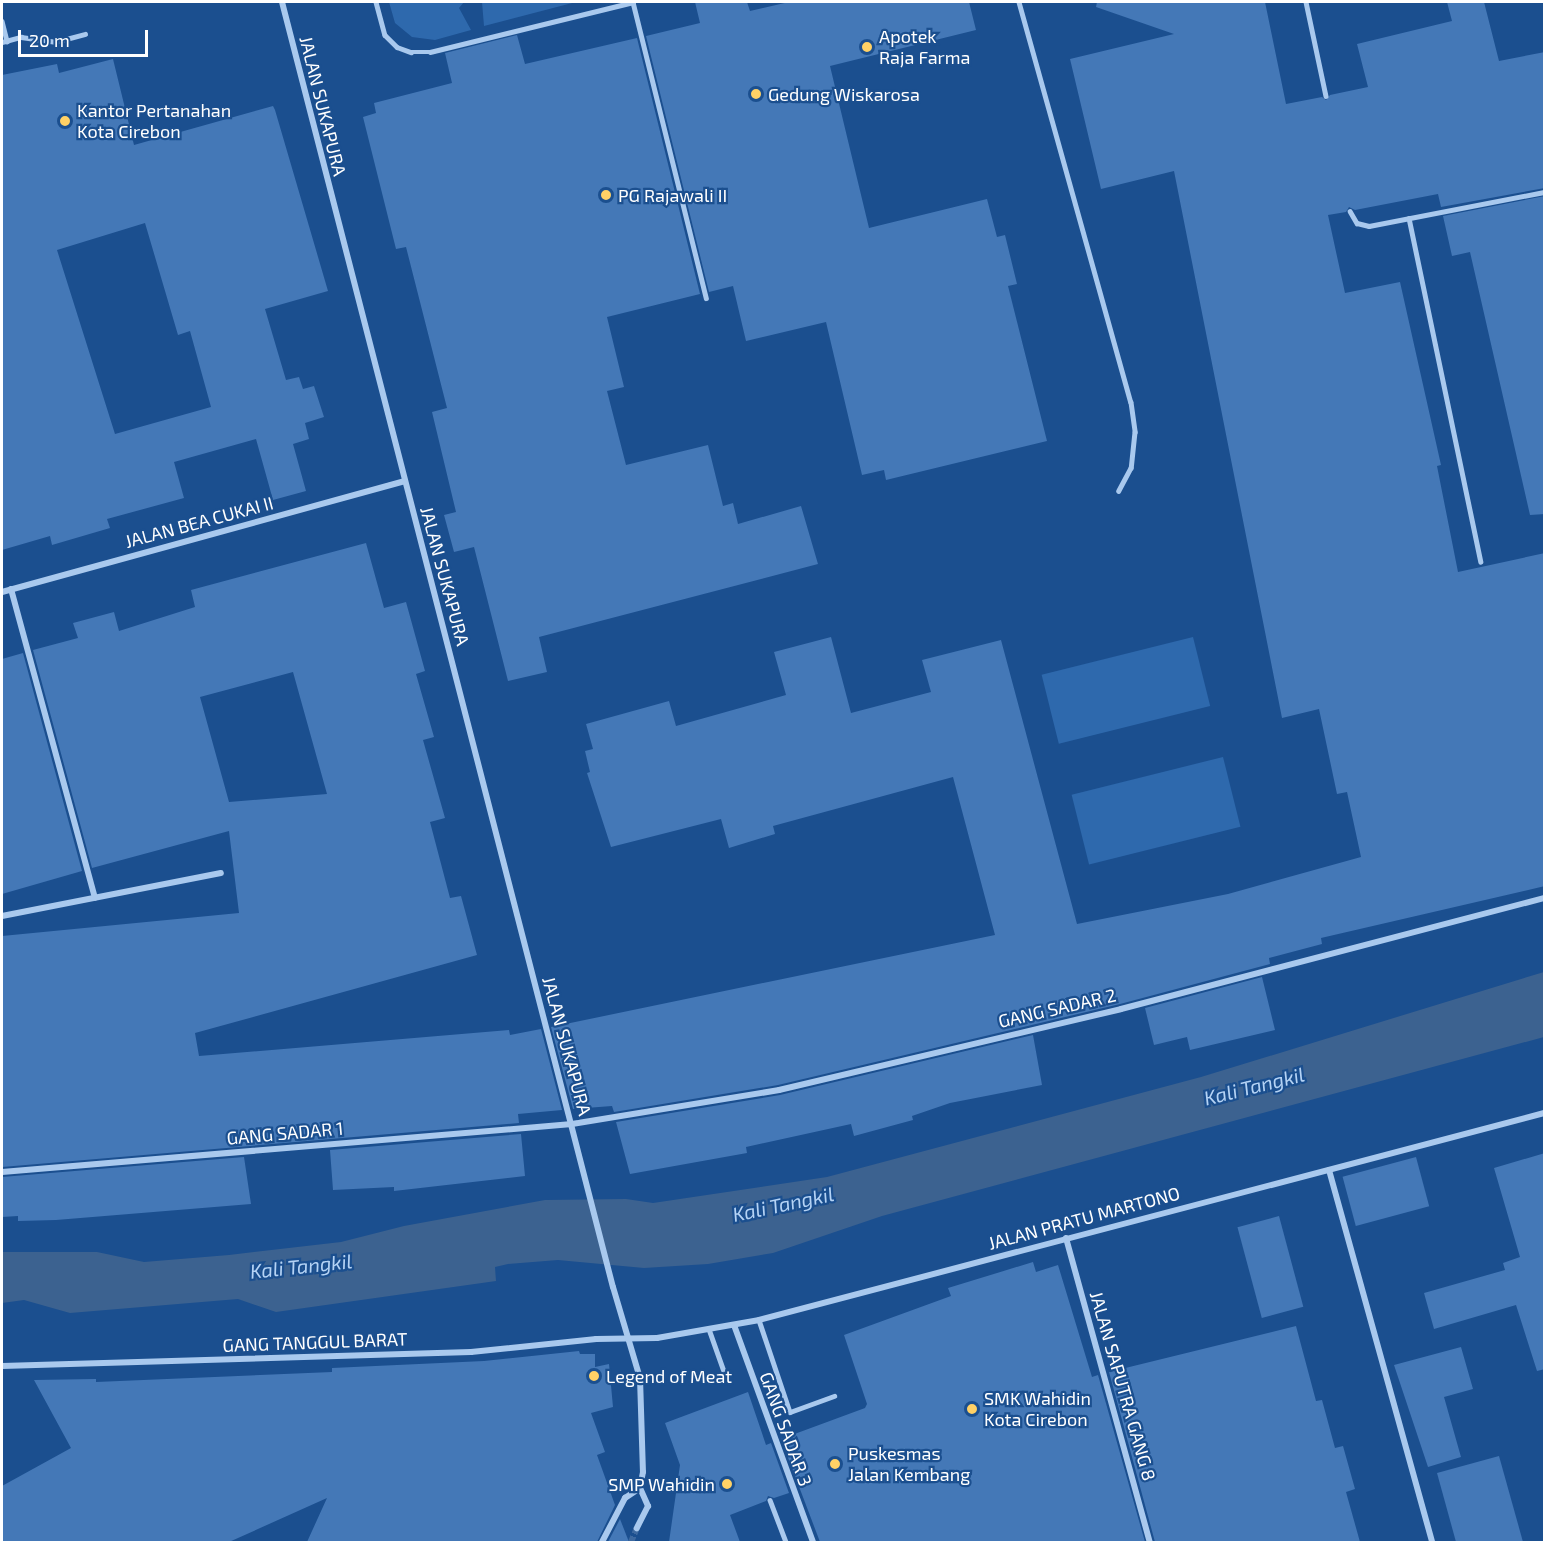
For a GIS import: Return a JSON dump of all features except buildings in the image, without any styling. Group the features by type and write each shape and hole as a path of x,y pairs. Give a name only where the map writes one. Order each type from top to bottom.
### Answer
{"street":[{"name":"JALAN SUKAPURA","path":"282,2 613,1287 640,1378 643,1414 640,1488 648,1506 638,1528"},
{"name":"JALAN BEA CUKAI II","path":"2,592 405,481"},
{"path":"11,589 95,898"},
{"path":"2,916 221,873"},
{"name":"GANG SADAR 2","path":"572,1124 779,1090 1121,1009 1545,898"},
{"name":"JALAN PRATU MARTONO","path":"629,1339 657,1338 759,1320 1545,1113"},
{"name":"GANG SADAR 1","path":"2,1172 572,1124"},
{"path":"1329,1170 1432,1542"},
{"name":"JALAN SAPUTRA GANG 8","path":"1066,1238 1150,1542"},
{"name":"GANG SADAR 3","path":"734,1326 813,1542"},
{"name":"GANG TANGGUL BARAT","path":"2,1366 471,1352 629,1339"},
{"path":"602,1542 625,1498 640,1488"}],"lane":[{"path":"376,2 385,35 397,47 411,52 430,52 633,2 706,298"},
{"path":"1019,2 1131,402 1135,432 1132,459 1119,491"},
{"path":"1306,2 1326,96"},
{"path":"2,21 4,42 21,37 55,42 85,34"},
{"path":"1350,211 1363,226 1545,192"},
{"path":"1409,218 1480,562"},
{"path":"759,1320 787,1409 793,1411 834,1396"},
{"path":"709,1329 726,1377"},
{"path":"770,1500 786,1542"}],"shaded area":[{"path":"389,2 464,2 459,8 471,30 435,40 412,37 395,23"},
{"path":"482,2 576,2 484,26"},
{"path":"1193,637 1210,706 1059,744 1042,675"},
{"path":"1223,757 1240,827 1089,865 1072,795"}],"water":[{"name":"Kali Tangkil","path":"1544,972 1544,1037 882,1216 773,1253 708,1264 644,1268 558,1260 508,1264 495,1267 496,1281 276,1312 238,1299 70,1313 24,1300 2,1303 2,1252 97,1252 144,1262 229,1255 341,1242 404,1226 545,1200 626,1199 653,1203 827,1177 1201,1077"}],"tunnel":[{"path":"631,1542 637,1528"}],"place":[{"name":"Apotek Raja Farma","path":"867,47"},
{"name":"Gedung Wiskarosa","path":"756,94"},
{"name":"Kantor Pertanahan Kota Cirebon","path":"65,121"},
{"name":"PG Rajawali II","path":"606,195"},
{"name":"Legend of Meat","path":"594,1376"},
{"name":"SMK Wahidin Kota Cirebon","path":"972,1409"},
{"name":"Puskesmas Jalan Kembang","path":"835,1464"},
{"name":"SMP Wahidin","path":"727,1484"}]}
